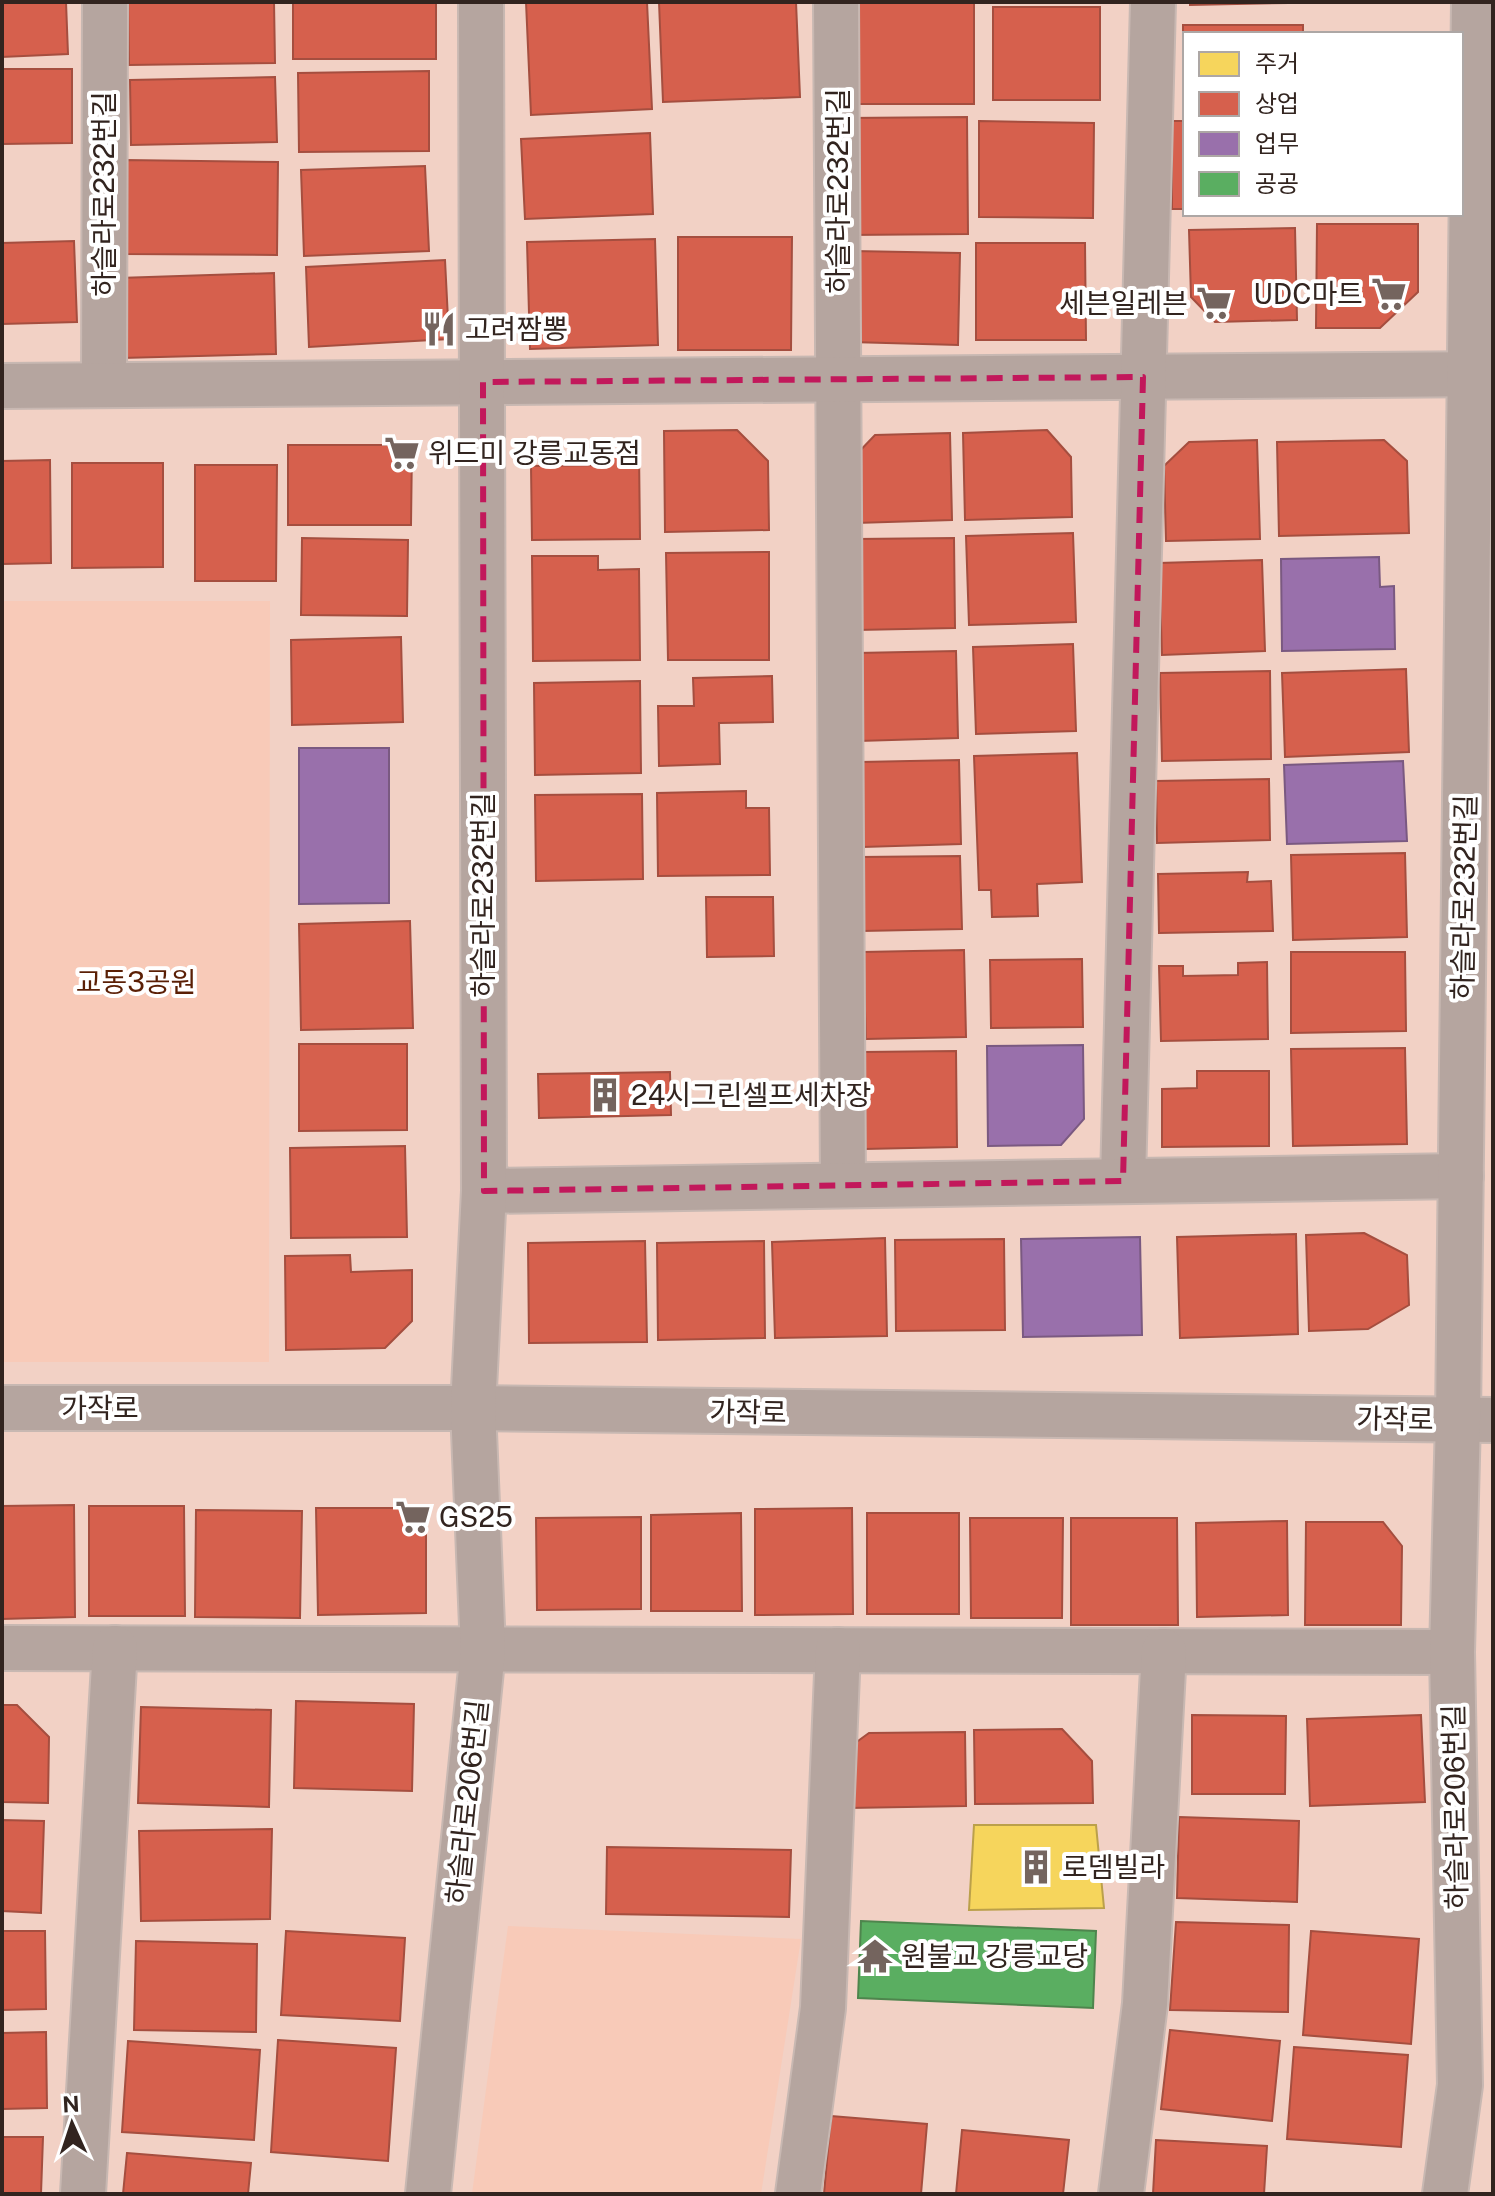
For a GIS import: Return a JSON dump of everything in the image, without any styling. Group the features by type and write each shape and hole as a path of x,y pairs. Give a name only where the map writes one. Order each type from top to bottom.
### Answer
{"street":[{"name":"하슬라로232번길","path":"104,385 105,2"},
{"name":"하슬라로232번길","path":"473,1408 484,1191 481,2"},
{"name":"하슬라로232번길","path":"836,2 843,1185"},
{"path":"1123,1181 1153,2"},
{"name":"하슬라로232번길","path":"1474,2 1482,374 1461,1176 1476,1420"},
{"path":"2,386 1482,374"},
{"path":"484,1191 1461,1176"},
{"name":"가작로","path":"2,1408 473,1408 1476,1420"},
{"name":"하슬라로206번길","path":"428,2194 483,1650 473,1408"},
{"name":"하슬라로206번길","path":"1445,2194 1460,2085 1452,1652 1476,1420"},
{"path":"2,1648 1452,1652"},
{"path":"83,2194 115,1648"},
{"path":"798,2194 823,2008 838,1650"},
{"path":"1121,2194 1145,2004 1164,1651"}],"highlighted area":[{"path":"1143,377 1123,1181 484,1191 483,382"}],"shaded area":[{"path":"2,2 1493,2 1493,2194 2,2194"}],"green space":[{"name":"교동3공원","path":"2,601 270,601 269,1362 2,1362"},
{"path":"508,1926 801,1939 761,2194 472,2194"}],"building: 주거":[{"name":"로뎀빌라","path":"974,1825 1096,1825 1104,1908 969,1910"}],"building: 상업":[{"path":"2,2 66,2 68,54 2,57"},
{"path":"128,2 274,2 275,63 129,65"},
{"path":"293,2 436,2 436,59 293,59"},
{"path":"526,2 647,2 652,109 531,115"},
{"path":"659,2 796,2 800,97 663,102"},
{"path":"1190,2 1288,2 1288,3 1190,5"},
{"path":"856,3 974,3 974,104 856,104"},
{"path":"993,7 1100,7 1100,100 993,100"},
{"path":"1183,25 1303,25 1303,32 1183,32"},
{"path":"2,69 72,69 72,143 2,144"},
{"path":"429,71 429,151 299,152 298,73"},
{"path":"275,77 277,142 131,145 130,80"},
{"path":"967,117 968,234 847,235 846,118"},
{"path":"979,121 1094,123 1093,218 979,217"},
{"path":"1172,121 1183,121 1183,209 1172,209"},
{"path":"650,133 653,214 525,219 521,139"},
{"path":"125,160 278,162 277,255 124,254"},
{"path":"425,166 429,251 304,256 301,170"},
{"path":"1317,224 1418,224 1418,292 1380,328 1316,328"},
{"path":"1295,228 1297,320 1215,322 1191,297 1189,230"},
{"path":"678,237 792,237 791,350 678,350"},
{"path":"655,239 658,345 530,349 527,242"},
{"path":"74,241 77,322 2,324 2,243"},
{"path":"976,243 1085,243 1086,340 976,340"},
{"path":"853,251 960,253 958,345 851,342"},
{"path":"445,260 449,339 309,347 306,267"},
{"path":"274,273 276,354 122,358 119,278"},
{"path":"737,430 768,461 769,530 665,532 664,431"},
{"path":"1047,430 1071,457 1072,517 965,520 963,433"},
{"path":"950,433 952,520 856,523 854,457 875,435"},
{"path":"1257,440 1260,539 1166,541 1164,466 1189,442"},
{"path":"1384,440 1407,461 1409,533 1279,536 1277,442"},
{"path":"288,445 412,445 411,525 288,525"},
{"path":"639,451 640,539 532,540 531,466 610,465 610,452"},
{"path":"50,460 51,563 2,564 2,461"},
{"path":"72,463 163,463 163,567 72,568"},
{"path":"195,465 277,465 276,581 195,581"},
{"path":"1073,533 1076,622 969,625 966,536"},
{"path":"302,538 408,540 407,616 301,615"},
{"path":"954,538 955,628 857,630 856,539"},
{"path":"769,552 769,660 668,660 666,553"},
{"path":"532,556 598,556 598,570 639,569 640,660 533,661"},
{"path":"1262,560 1265,651 1162,655 1159,563"},
{"path":"401,637 403,722 292,725 291,640"},
{"path":"1073,644 1076,731 976,734 973,647"},
{"path":"956,651 958,738 859,741 857,653"},
{"path":"1406,669 1409,752 1285,757 1282,673"},
{"path":"1270,671 1271,759 1162,761 1160,673"},
{"path":"772,676 773,722 719,723 720,764 659,766 658,706 694,706 693,678"},
{"path":"640,681 641,773 535,775 534,683"},
{"path":"1077,753 1082,882 1037,884 1038,916 992,917 991,890 979,890 974,756"},
{"path":"959,760 961,844 863,847 861,762"},
{"path":"1269,779 1270,840 1157,843 1156,781"},
{"path":"746,791 746,808 769,808 770,875 658,876 657,793"},
{"path":"642,794 643,879 536,881 535,795"},
{"path":"1405,853 1407,937 1293,940 1291,855"},
{"path":"960,856 962,929 862,931 860,857"},
{"path":"1248,872 1247,882 1271,881 1273,931 1159,933 1158,874"},
{"path":"706,897 773,897 774,956 707,957"},
{"path":"410,921 413,1028 301,1030 299,924"},
{"path":"964,950 966,1037 866,1039 863,952"},
{"path":"1291,952 1405,952 1406,1031 1291,1033"},
{"path":"1082,959 1083,1027 991,1028 990,960"},
{"path":"1267,962 1268,1039 1161,1041 1159,966 1183,966 1183,976 1238,975 1238,963"},
{"path":"299,1044 407,1044 407,1130 299,1131"},
{"path":"1405,1048 1407,1144 1293,1146 1291,1049"},
{"path":"956,1051 957,1147 865,1149 863,1052"},
{"path":"1197,1071 1269,1071 1269,1146 1162,1147 1162,1089 1197,1088"},
{"name":"24시그린셀프세차장","path":"670,1072 671,1115 539,1118 538,1074"},
{"path":"405,1146 407,1237 291,1238 290,1148"},
{"path":"1364,1233 1407,1255 1409,1305 1368,1329 1309,1331 1306,1235"},
{"path":"1296,1234 1298,1334 1180,1338 1177,1237"},
{"path":"885,1238 887,1336 775,1338 772,1242"},
{"path":"1004,1239 1005,1330 896,1331 895,1240"},
{"path":"645,1241 647,1342 529,1343 528,1243"},
{"path":"764,1241 765,1338 658,1340 657,1243"},
{"path":"350,1255 351,1272 412,1270 412,1321 385,1348 286,1350 285,1256"},
{"path":"74,1505 75,1617 2,1619 2,1506"},
{"path":"89,1506 184,1506 185,1616 89,1616"},
{"path":"316,1508 426,1508 426,1613 318,1615"},
{"path":"852,1508 853,1614 755,1615 755,1509"},
{"path":"196,1510 302,1511 300,1618 195,1617"},
{"path":"741,1513 742,1611 651,1611 651,1515"},
{"path":"867,1513 959,1513 959,1614 867,1614"},
{"path":"641,1517 641,1609 537,1610 536,1518"},
{"path":"970,1518 1063,1518 1062,1618 971,1618"},
{"path":"1071,1518 1177,1518 1178,1625 1071,1625"},
{"path":"1287,1521 1288,1615 1197,1617 1196,1523"},
{"path":"1306,1522 1383,1522 1402,1546 1401,1625 1305,1625"},
{"path":"296,1701 414,1704 412,1791 294,1788"},
{"path":"2,1705 17,1705 49,1737 48,1803 2,1802"},
{"path":"141,1707 271,1710 269,1807 138,1803"},
{"path":"1192,1715 1286,1716 1285,1794 1192,1794"},
{"path":"1421,1715 1425,1802 1310,1806 1307,1719"},
{"path":"1062,1729 1092,1761 1093,1803 975,1804 974,1730"},
{"path":"965,1732 966,1806 848,1808 847,1749 869,1733"},
{"path":"1179,1817 1299,1821 1297,1902 1177,1898"},
{"path":"2,1820 44,1821 41,1913 2,1911"},
{"path":"272,1829 270,1919 141,1921 139,1831"},
{"path":"607,1847 791,1850 789,1917 606,1914"},
{"path":"1176,1922 1289,1925 1288,2012 1170,2010"},
{"path":"2,1931 45,1931 46,2009 2,2010"},
{"path":"286,1931 405,1938 400,2021 281,2015"},
{"path":"1311,1931 1419,1939 1411,2044 1303,2035"},
{"path":"136,1941 257,1944 256,2032 134,2030"},
{"path":"1170,2030 1280,2041 1272,2121 1161,2109"},
{"path":"46,2032 47,2108 2,2109 2,2033"},
{"path":"278,2040 396,2048 388,2161 271,2152"},
{"path":"128,2041 260,2050 254,2140 122,2132"},
{"path":"1294,2047 1408,2055 1401,2147 1287,2139"},
{"path":"831,2116 927,2124 921,2194 824,2194"},
{"path":"962,2130 1069,2140 1063,2194 956,2194"},
{"path":"2,2137 43,2137 41,2194 2,2194"},
{"path":"1156,2140 1267,2146 1264,2194 1153,2194"},
{"path":"127,2153 251,2163 248,2194 123,2194"}],"building: 업무":[{"path":"1379,557 1380,587 1394,586 1395,649 1282,651 1281,559"},
{"path":"299,748 389,748 389,903 299,904"},
{"path":"1403,761 1407,841 1287,844 1284,765"},
{"path":"1083,1045 1084,1119 1061,1145 988,1146 987,1046"},
{"path":"1140,1237 1142,1335 1023,1337 1021,1239"}],"building: 공공":[{"path":"861,1921 1096,1931 1093,2008 858,1998"}],"place":[{"name":"UDC마트","path":"1389,294"},
{"name":"세븐일레븐","path":"1214,303"},
{"name":"고려짬뽕","path":"439,329"},
{"name":"위드미 강릉교동점","path":"402,453"},
{"name":"24시그린셀프세차장","path":"605,1095"},
{"name":"GS25","path":"413,1517"},
{"name":"로뎀빌라","path":"1036,1867"},
{"name":"원불교 강릉교당","path":"875,1956"}]}
